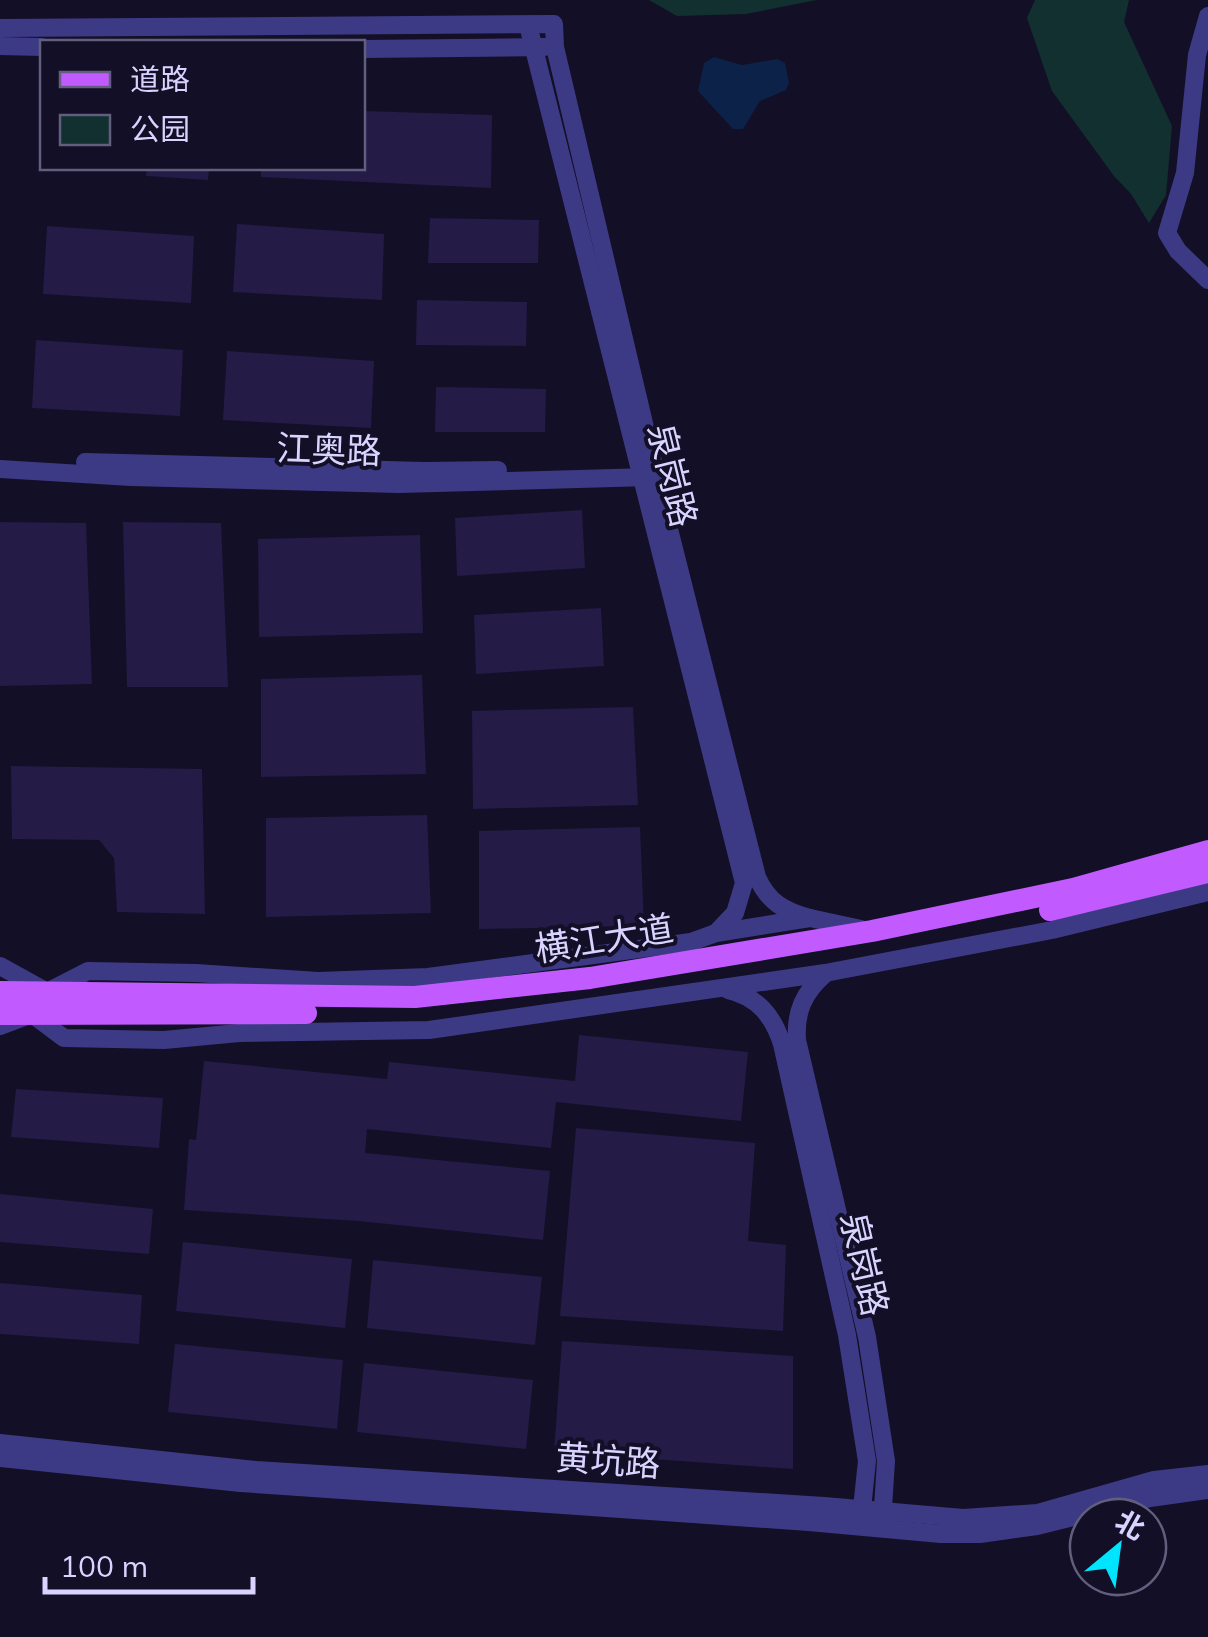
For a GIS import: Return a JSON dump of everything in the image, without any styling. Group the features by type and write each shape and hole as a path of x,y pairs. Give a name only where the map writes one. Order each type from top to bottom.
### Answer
{"main road":[{"name":"横江大道","path":"864,948 1208,851"},
{"name":"横江大道","path":"0,992 415,997 864,948 1208,872"},
{"name":"横江大道","path":"0,1014 417,1012 682,969"}],"street":[{"path":"1208,16 1197,56 1185,173 1167,232 1178,251 1208,280"},
{"path":"0,28 554,24 555,47 365,49"},
{"name":"泉岗路","path":"528,25 750,878 778,906 810,918"},
{"path":"0,46 40,47"},
{"name":"泉岗路","path":"555,47 647,471"},
{"name":"江奥路","path":"0,459 424,471 647,471"},
{"name":"江奥路","path":"0,469 131,477 399,484 647,471"},
{"path":"750,878 735,913 682,969 723,989 825,973 864,948 1052,930 1208,892"},
{"path":"716,933 810,918 864,948"},
{"path":"0,966 47,992"},
{"name":"泉岗路","path":"825,973 801,1004 789,1042 847,1334 867,1461 861,1518"},
{"name":"泉岗路","path":"723,989 741,993 765,1009 789,1042 868,1337 886,1462 882,1520"},
{"path":"0,1026 32,1014"},
{"name":"黄坑路","path":"0,1442 256,1470 882,1520 1038,1513 1154,1480 1208,1474"},
{"name":"黄坑路","path":"0,1458 241,1484 861,1518"},
{"name":"黄坑路","path":"882,1520 941,1534 980,1534 1038,1526 1150,1498 1208,1490"}],"green space":[{"path":"649,0 817,0 746,14 677,16"},
{"path":"1035,0 1129,0 1124,22 1172,126 1166,195 1149,223 1052,91 1027,18"}],"water":[{"path":"714,57 742,65 777,59 785,63 789,83 786,90 760,101 743,129 733,129 698,91 704,63"}],"building":[{"path":"365,111 492,115 491,188 261,177 261,170 365,170"},
{"path":"147,170 209,170 208,180 146,176"},
{"path":"430,218 539,220 538,263 428,263"},
{"path":"237,224 384,234 382,300 233,292"},
{"path":"47,226 194,236 191,303 43,294"},
{"path":"417,300 527,302 526,346 416,345"},
{"path":"36,340 183,350 180,416 32,408"},
{"path":"227,351 374,361 371,428 223,420"},
{"path":"436,387 546,389 545,432 435,432"},
{"path":"582,510 585,568 457,576 455,518"},
{"path":"0,522 86,523 92,684 0,686"},
{"path":"123,522 221,523 228,687 127,687"},
{"path":"420,535 423,633 259,637 258,539"},
{"path":"601,608 604,666 476,674 474,615"},
{"path":"422,675 426,774 261,777 261,679"},
{"path":"633,707 638,805 473,809 472,711"},
{"path":"11,766 202,769 205,914 117,912 114,858 99,840 12,839"},
{"path":"427,815 431,913 266,917 266,818"},
{"path":"640,827 644,926 479,929 479,831"},
{"path":"579,1035 748,1052 741,1121 556,1102 551,1148 367,1129 365,1153 550,1171 543,1240 358,1221 184,1210 189,1139 196,1140 204,1061 387,1079 389,1062 575,1081"},
{"path":"16,1089 163,1098 159,1148 11,1137"},
{"path":"576,1128 755,1143 748,1241 786,1245 783,1331 560,1316"},
{"path":"0,1194 153,1209 149,1254 0,1242"},
{"path":"183,1242 352,1259 345,1328 176,1311"},
{"path":"373,1260 542,1277 535,1345 367,1328"},
{"path":"0,1283 142,1295 139,1344 0,1334"},
{"path":"562,1341 793,1356 793,1469 554,1452"},
{"path":"175,1344 343,1360 337,1429 168,1412"},
{"path":"364,1363 533,1380 526,1449 357,1432"}]}
